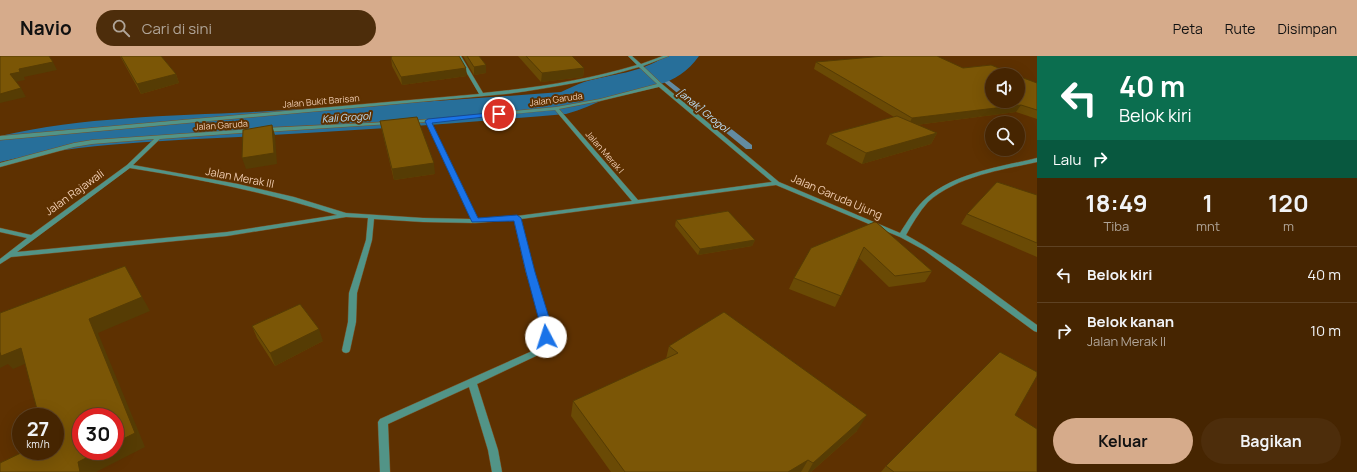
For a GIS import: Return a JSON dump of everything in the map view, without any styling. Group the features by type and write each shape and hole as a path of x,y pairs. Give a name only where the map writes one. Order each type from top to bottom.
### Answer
{"street":[{"path":"459,56 482,95"},
{"path":"630,56 641,66"},
{"name":"Jalan Bukit Barisan","path":"0,138 482,95 566,85 641,66 667,56"},
{"name":"Jalan Garuda Ujung","path":"641,66 645,72 777,183 902,236 926,249 1037,329"},
{"name":"Jalan Garuda","path":"406,122 556,108 600,100 659,84"},
{"name":"Jalan Merak I","path":"556,108 636,202"},
{"path":"428,121 475,221"},
{"name":"Jalan Garuda","path":"0,165 74,145 112,140 338,124 390,123"},
{"name":"Jalan Rajawali","path":"0,262 32,236 128,166 159,137"},
{"path":"902,236 922,206 931,197 943,189 976,175 1037,160"},
{"name":"Jalan Merak III","path":"128,166 272,193 300,200 346,215"},
{"path":"9,255 211,236 288,226 346,215 371,218 475,221 517,218 777,183"},
{"path":"346,350 352,322 353,293 369,240 371,218"},
{"path":"385,472 383,422 533,354 542,346 546,337 546,324 530,272 517,218"},
{"path":"0,230 32,236"},
{"path":"472,382 493,450 497,472"}],"building":[{"path":"0,56 49,56 53,62 19,69 20,72 10,74 21,88 0,94"},
{"path":"121,56 161,56 176,74 137,84"},
{"path":"392,56 459,56 466,68 401,77 391,58"},
{"path":"467,56 479,56 486,65 474,67"},
{"path":"526,56 572,56 584,68 542,73"},
{"path":"884,56 937,56 963,68 991,65 998,68 985,68 985,108 996,108 912,118 816,62"},
{"path":"1025,79 1037,83 1037,110 1025,106"},
{"path":"897,116 937,133 866,153 830,134"},
{"path":"417,117 434,163 392,169 380,121"},
{"path":"272,125 274,153 242,158 243,130"},
{"path":"997,182 1037,195 1037,243 967,214"},
{"path":"728,211 755,240 700,249 676,220"},
{"path":"877,221 876,222 932,271 895,276 864,247 841,296 794,278 811,248"},
{"path":"125,266 142,297 89,319 135,433 124,438 124,408 72,408 72,460 82,460 78,462 80,472 0,472 0,463 12,457 12,460 64,460 64,408 37,408 21,348 1,356 0,313"},
{"path":"300,304 319,329 270,353 252,326"},
{"path":"724,312 867,415 813,463 808,460 788,472 625,472 573,401 678,353 669,346"},
{"path":"1000,352 1037,372 1037,376 1015,415 1037,429 1037,472 894,472 886,466"}],"waterway":[{"name":"Kali Grogol","path":"0,149 57,137 115,131 357,118 566,103 588,93 653,76 675,64 683,56"},
{"name":"[anak] Grogol","path":"656,73 749,147"}],"route":[{"path":"499,114 428,121 475,221 517,218 530,272 546,324 546,337"}]}
